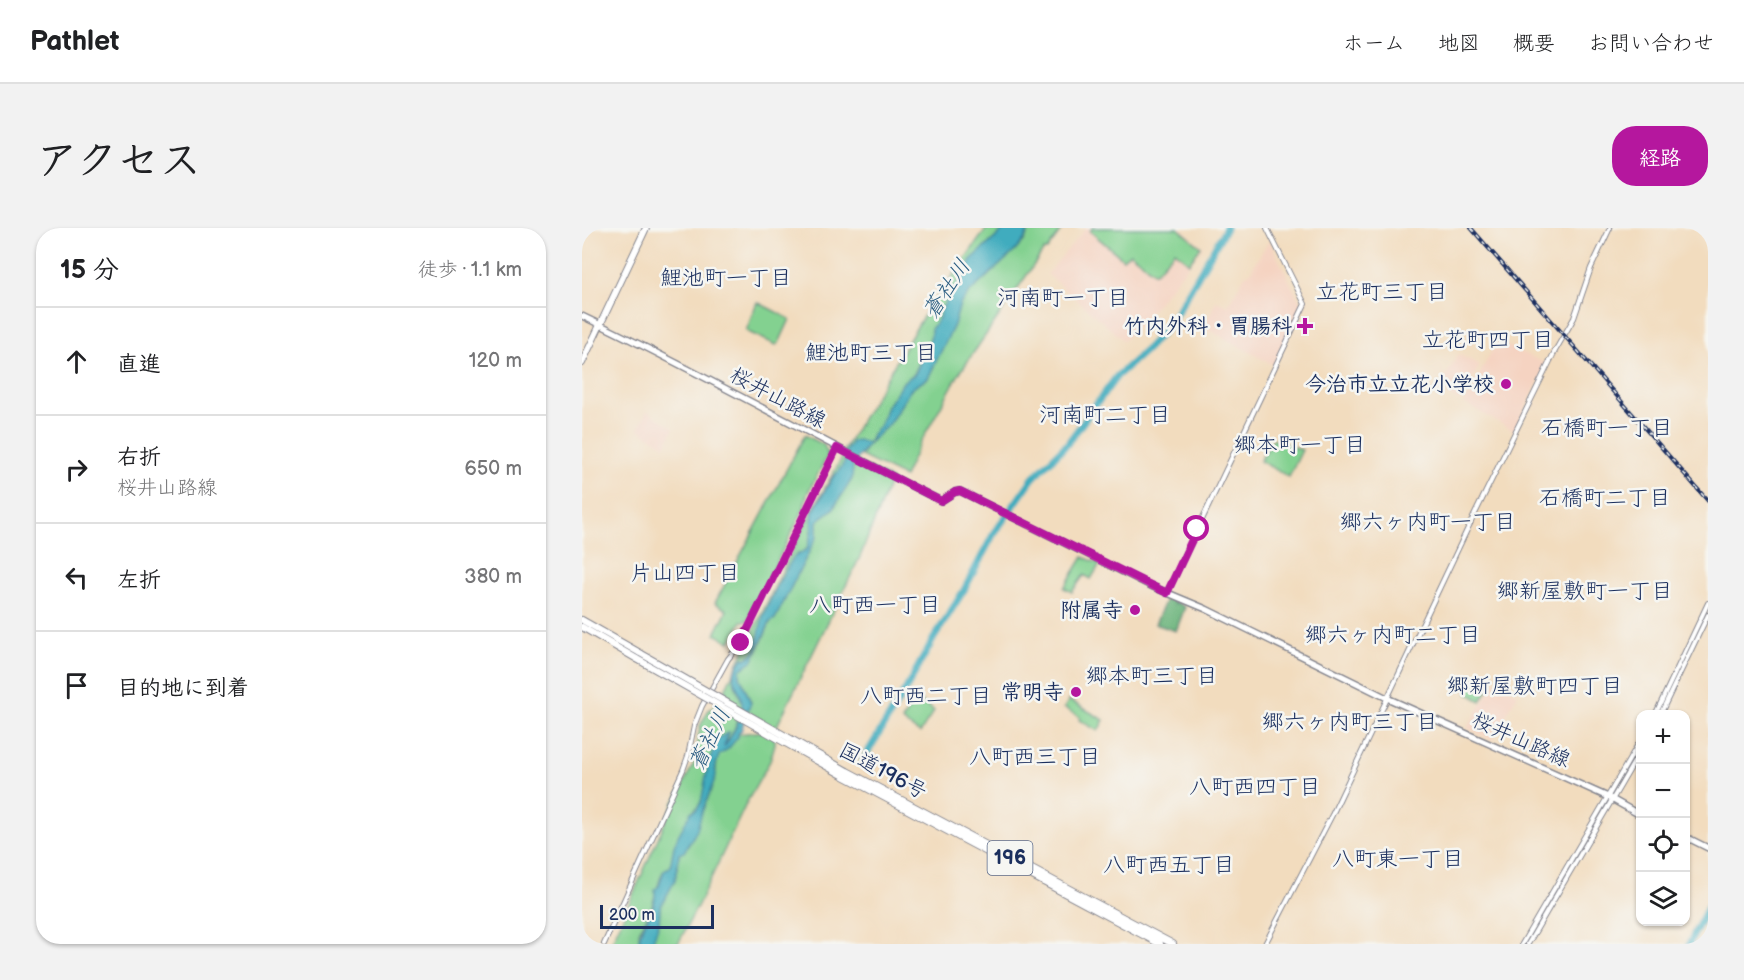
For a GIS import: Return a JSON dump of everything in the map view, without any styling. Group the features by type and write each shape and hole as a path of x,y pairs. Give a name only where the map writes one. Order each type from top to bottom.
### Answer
{"highway":[{"path":"582,363 646,228"},
{"name":"国道196号","path":"582,620 638,656"},
{"name":"国道196号","path":"582,627 638,656 846,774 1160,944"},
{"name":"国道196号","path":"846,774 1173,944"}],"main road":[{"name":"桜井山路線","path":"582,316 941,501 960,491 1387,698 1610,798 1636,812"},
{"path":"1690,839 1708,848"}],"street":[{"path":"1167,593 1305,304 1268,228"},
{"path":"1265,944 1332,815 1515,432 1555,351 1568,331 1591,268 1610,228"},
{"path":"604,944 683,770 694,726 702,706 728,659 741,643 837,448"},
{"path":"1662,710 1708,603"},
{"path":"1657,710 1708,615"},
{"path":"1528,944 1636,750"},
{"path":"1522,944 1610,798 1636,759"}],"shaded area":[{"path":"1086,228 1181,228 1203,247 1124,341 1047,274"},
{"path":"1269,240 1302,306 1273,365 1204,327 1216,301 1228,306 1245,275 1249,274"},
{"name":"今治市立立花小学校","path":"1497,341 1547,364 1514,431 1464,403"},
{"path":"1458,354 1480,365 1460,401 1444,393 1448,385 1443,382"},
{"path":"647,411 674,428 665,446 638,429"},
{"path":"1496,681 1518,694 1492,740 1467,728"}],"green space":[{"path":"987,228 1006,228 971,260 931,329 931,336 914,374 904,381 887,406 881,424 869,443 889,424 911,389 928,378 954,325 960,304 969,293 1015,251 1025,240 1030,228 1063,228 1047,250 1044,250 959,374 904,477 861,456 868,444 846,460 833,477 813,512 807,550 797,554 755,651 746,659 743,658 735,670 735,684 743,705 725,747 729,733 717,739 709,763 703,797 691,812 670,867 664,870 661,876 651,909 639,932 639,944 611,944 674,802 694,763 700,726 708,711 720,700 809,516 844,454 843,451 921,320"},
{"path":"1092,228 1178,228 1201,247 1189,263 1175,251 1155,273 1130,253 1123,259 1090,231"},
{"path":"757,302 790,319 776,345 746,331"},
{"path":"805,435 824,445 828,455 747,621 742,621 730,642 715,634 727,610 715,603"},
{"path":"1273,439 1302,450 1289,477 1260,461"},
{"path":"856,461 891,479 860,557 775,730 775,744 770,761 747,802 678,944 652,944 659,923 660,908 675,880 679,854 688,846 694,834 714,782 719,755 738,734 773,730 745,714 751,702 740,676 740,669 755,654 770,622 775,619 817,536 817,521 833,509 852,479 853,464"},
{"path":"1083,557 1100,564 1091,579 1084,575 1072,592 1064,588"},
{"path":"1167,597 1174,601 1174,604 1176,602 1185,607 1176,631 1155,624"},
{"path":"1478,675 1492,683 1481,701 1467,693"},
{"path":"915,697 934,711 920,733 902,721"},
{"path":"1069,700 1104,720 1098,731 1064,708"}],"water":[{"path":"1006,228 1030,228 1015,251 960,304 954,325 928,378 911,389 889,424 869,443 881,424 887,406 904,381 915,374 931,336 931,329 971,260"},
{"path":"858,440 868,444 853,464 852,479 833,509 817,521 817,536 775,619 770,622 753,660 740,670 740,676 751,703 742,729 728,749 719,755 715,768 716,776 697,830 684,852 679,854 675,880 660,908 659,923 652,944 639,944 641,932 654,903 655,889 659,886 664,870 670,867 678,836 691,812 696,810 701,803 708,765 717,739 729,732 725,746 742,711 740,695 733,678 735,670 743,658 746,659 755,651 763,616 780,580 793,558 807,549 813,512 833,477 846,460 844,454 852,442"}],"waterway":[{"path":"863,760 964,590 993,535 1033,478 1067,444 1117,376 1170,324 1226,228"},
{"path":"1689,944 1708,907"}],"railway":[{"path":"1471,228 1708,501"}],"place":[{"name":"竹内外科・胃腸科","path":"1305,326"},
{"name":"今治市立立花小学校","path":"1506,384"},
{"name":"附属寺","path":"1135,610"},
{"name":"常明寺","path":"1076,692"}],"district":[{"name":"鯉池町一丁目","path":"726,278"},
{"name":"立花町三丁目","path":"1382,292"},
{"name":"河南町一丁目","path":"1063,298"},
{"name":"立花町四丁目","path":"1488,340"},
{"name":"鯉池町三丁目","path":"871,353"},
{"name":"河南町二丁目","path":"1105,415"},
{"name":"石橋町一丁目","path":"1607,428"},
{"name":"郷本町一丁目","path":"1300,445"},
{"name":"石橋町二丁目","path":"1605,498"},
{"name":"郷六ヶ内町一丁目","path":"1428,522"},
{"name":"片山四丁目","path":"685,573"},
{"name":"郷新屋敷町一丁目","path":"1585,591"},
{"name":"八町西一丁目","path":"875,605"},
{"name":"郷六ヶ内町二丁目","path":"1393,635"},
{"name":"郷本町三丁目","path":"1152,676"},
{"name":"郷新屋敷町四丁目","path":"1535,686"},
{"name":"八町西二丁目","path":"926,696"},
{"name":"郷六ヶ内町三丁目","path":"1350,722"},
{"name":"八町西三丁目","path":"1035,757"},
{"name":"八町西四丁目","path":"1255,787"},
{"name":"八町東一丁目","path":"1398,859"},
{"name":"八町西五丁目","path":"1169,865"}],"route":[{"path":"741,643 837,448 941,501 960,491 1167,593 1197,529"}],"water label":[{"name":"蒼社川","path":"947,289"},
{"name":"蒼社川","path":"710,739"}]}
